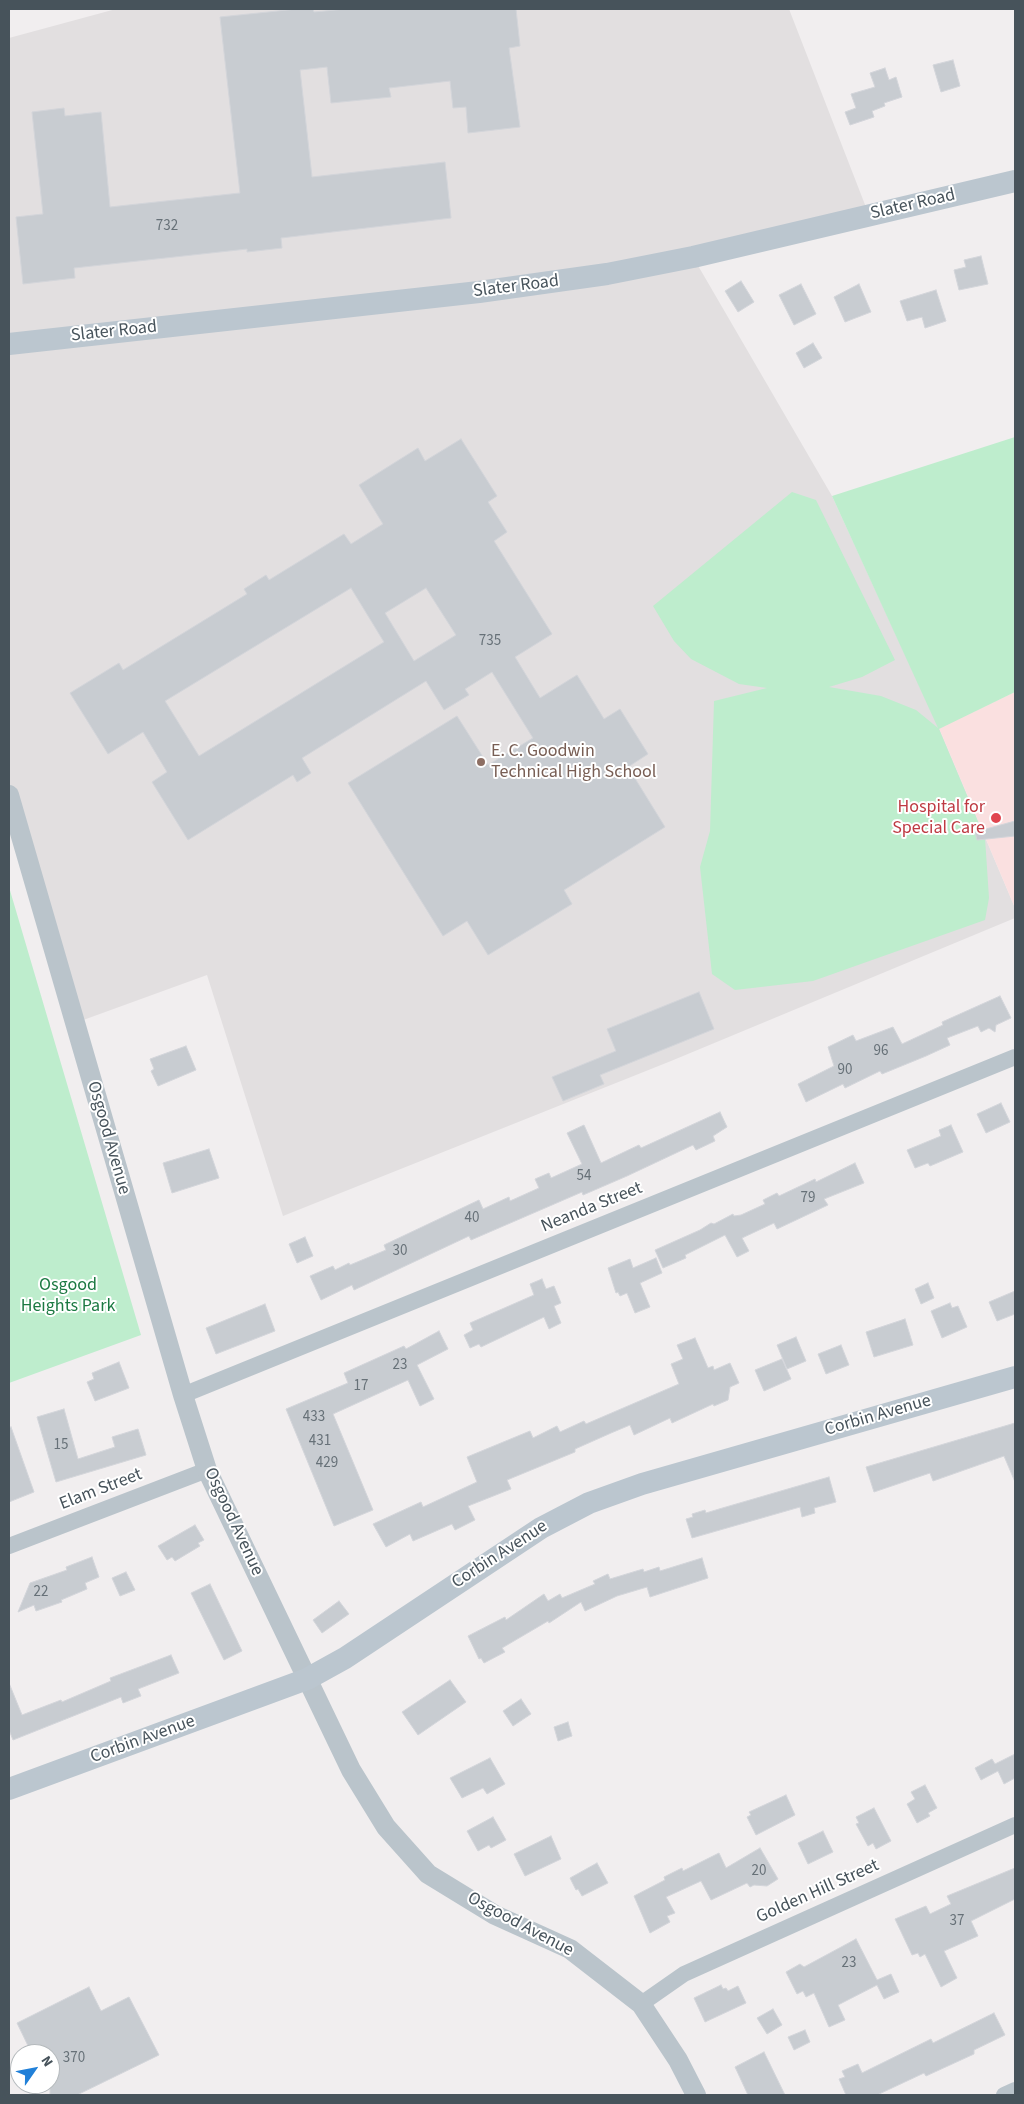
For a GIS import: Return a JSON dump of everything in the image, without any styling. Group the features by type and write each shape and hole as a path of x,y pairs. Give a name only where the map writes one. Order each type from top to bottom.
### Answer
{"main road":[{"name":"Slater Road","path":"9,344 479,292 607,274 693,257 1015,181"},
{"name":"Corbin Avenue","path":"9,1789 307,1679 345,1658 541,1528 589,1503 642,1484 1015,1376"}],"street":[{"name":"Osgood Avenue","path":"9,795 183,1394 207,1470 351,1770 386,1828 428,1874 494,1915 570,1949 641,2004 678,2060 696,2095"},
{"name":"Neanda Street","path":"183,1394 1015,1057"},
{"name":"Elam Street","path":"9,1546 207,1470"},
{"name":"Golden Hill Street","path":"641,2004 684,1974 1015,1825"},
{"path":"1004,2095 1015,2090"}],"shaded area":[{"name":"E. C. Goodwin Technical High School","path":"116,9 789,9 869,215 693,257 832,496 939,728 1015,908 1015,918 671,1061 283,1216 207,975 75,1023 9,795 9,38"},
{"name":"Hospital for Special Care","path":"1015,692 1015,908 939,728"}],"green space":[{"path":"1015,437 1015,692 939,729 985,838 989,898 985,920 813,981 735,990 712,974 700,867 710,831 714,701 767,688 739,684 691,659 674,641 653,606 792,492 816,500 895,660 862,677 829,687 881,696 916,710 938,728 832,496"},
{"name":"Osgood Heights Park","path":"9,887 141,1335 9,1383"}],"building":[{"path":"313,9 314,12 346,9 516,9 520,46 509,48 520,127 468,133 466,107 453,108 450,81 389,88 391,97 331,103 327,67 300,70 312,177 445,162 451,218 281,238 282,248 247,252 247,249 74,268 75,278 23,284 16,217 43,214 32,112 64,108 65,116 101,112 110,207 240,193 220,17"},
{"path":"953,60 960,86 941,92 933,65"},
{"path":"885,68 889,80 896,77 902,97 884,103 885,106 872,111 874,117 850,125 845,112 856,108 851,94 875,87 870,73"},
{"path":"981,256 988,284 959,290 954,270 966,267 964,260"},
{"path":"741,281 754,302 738,312 725,291"},
{"path":"801,284 816,314 794,325 779,295"},
{"path":"859,284 871,312 845,322 834,297"},
{"path":"936,290 946,321 925,328 922,317 907,321 900,301"},
{"path":"813,343 822,358 804,368 796,353"},
{"path":"461,439 497,496 488,502 507,532 494,541 552,634 515,657 540,698 577,675 604,719 620,709 648,754 628,767 665,827 564,890 572,904 488,955 467,921 443,936 348,783 457,716 488,765 533,738 492,672 465,689 469,695 444,710 426,681 302,758 311,773 297,782 293,775 188,840 152,782 167,772 143,732 108,754 70,693 119,663 123,670 247,594 244,589 266,575 269,580 344,534 351,544 383,524 359,485 418,448 425,461","holes":["351,588 384,642 199,756 165,701","426,588 456,635 414,661 385,613"]},
{"path":"1015,821 1015,836 977,840 975,832"},
{"path":"699,992 714,1029 600,1075 604,1084 563,1101 552,1077 616,1051 607,1029"},
{"path":"1000,996 1011,1018 996,1025 995,1032 989,1028 981,1032 978,1026 947,1038 950,1045 926,1056 882,1074 880,1071 845,1088 843,1084 806,1102 798,1084 834,1066 828,1047 853,1035 856,1041 893,1027 902,1044 943,1025 942,1022"},
{"path":"186,1046 196,1070 158,1086 151,1071 154,1069 150,1059"},
{"path":"1001,1103 1010,1122 986,1133 977,1114"},
{"path":"720,1112 727,1127 713,1136 715,1141 696,1150 693,1145 583,1195 582,1192 471,1240 469,1236 354,1290 352,1285 321,1300 310,1276 333,1266 335,1270 349,1263 350,1265 386,1250 384,1245 479,1200 483,1209 509,1197 510,1201 539,1188 535,1179 549,1173 551,1178 582,1164 567,1133 584,1125 601,1163 639,1145 641,1148"},
{"path":"951,1125 963,1152 930,1166 928,1163 915,1168 907,1150 941,1136 939,1130"},
{"path":"209,1149 219,1178 172,1193 163,1163"},
{"path":"855,1163 864,1183 824,1199 828,1205 777,1229 774,1223 742,1238 749,1251 737,1257 725,1235 685,1255 686,1258 663,1268 655,1250 700,1230 711,1223 714,1224 733,1214 734,1216 741,1215 765,1204 763,1200 777,1193 779,1196 815,1179 816,1182"},
{"path":"305,1237 313,1256 297,1263 289,1244"},
{"path":"656,1258 662,1273 640,1283 650,1307 635,1313 627,1293 620,1296 618,1292 616,1293 608,1268 630,1259 633,1268"},
{"path":"542,1279 546,1289 554,1286 561,1303 554,1306 561,1323 549,1329 544,1317 481,1347 479,1344 470,1348 464,1335 473,1330 470,1323 534,1295 530,1284"},
{"path":"928,1283 934,1298 921,1304 915,1289"},
{"path":"1015,1291 1015,1314 997,1321 989,1302"},
{"path":"950,1303 952,1308 958,1306 967,1327 942,1338 931,1311"},
{"path":"265,1304 275,1331 216,1354 206,1328"},
{"path":"905,1319 913,1345 874,1357 866,1332"},
{"path":"439,1331 448,1349 417,1365 434,1399 420,1406 408,1380 333,1414 373,1510 334,1526 286,1409 348,1383 344,1373 404,1346 406,1349"},
{"path":"796,1337 806,1361 787,1369 777,1345"},
{"path":"695,1338 708,1368 713,1366 714,1370 730,1363 739,1383 730,1387 728,1400 714,1406 713,1404 672,1423 670,1418 634,1435 630,1425 611,1433 575,1449 575,1452 507,1480 511,1489 468,1506 475,1520 455,1530 452,1524 413,1541 410,1534 386,1547 373,1524 421,1502 423,1507 477,1482 467,1457 530,1431 533,1438 557,1426 560,1432 584,1421 586,1424 679,1384 671,1364 683,1359 677,1345"},
{"path":"841,1345 849,1365 826,1374 818,1354"},
{"path":"782,1359 791,1379 764,1391 755,1370"},
{"path":"119,1362 129,1388 95,1401 87,1382 94,1379 92,1373"},
{"path":"64,1409 78,1459 115,1447 112,1437 138,1429 146,1455 56,1482 37,1417"},
{"path":"1015,1423 1015,1482 1004,1456 933,1481 930,1473 874,1492 866,1467"},
{"path":"11,1427 34,1492 9,1502 9,1428"},
{"path":"829,1477 836,1502 814,1508 815,1513 802,1517 800,1507 692,1538 686,1519 693,1517 692,1514 705,1510 706,1513"},
{"path":"195,1525 204,1540 198,1543 200,1546 175,1561 172,1557 167,1560 158,1546"},
{"path":"92,1557 99,1577 85,1583 87,1589 61,1600 62,1602 36,1611 34,1605 18,1612 30,1583 67,1570 66,1567"},
{"path":"702,1558 708,1578 650,1597 647,1587 617,1596 585,1611 581,1602 549,1623 548,1621 502,1648 505,1652 484,1663 481,1658 479,1659 468,1636 505,1617 506,1620 544,1594 548,1601 560,1594 562,1598 595,1584 593,1581 608,1574 610,1579 643,1569 644,1572 659,1567 660,1571"},
{"path":"126,1572 135,1590 120,1596 112,1578"},
{"path":"210,1584 242,1651 224,1660 191,1593"},
{"path":"339,1601 349,1614 322,1633 313,1620"},
{"path":"171,1655 179,1673 138,1689 141,1696 123,1703 121,1697 13,1740 9,1730 9,1683 22,1715 61,1700 62,1702 111,1681 110,1678"},
{"path":"450,1680 466,1702 418,1735 402,1712"},
{"path":"521,1699 531,1714 513,1726 503,1711"},
{"path":"568,1722 572,1736 558,1741 554,1727"},
{"path":"1015,1754 1015,1778 1004,1784 998,1771 981,1780 975,1768 992,1759 995,1764"},
{"path":"490,1758 505,1784 487,1794 483,1788 462,1798 450,1778"},
{"path":"925,1785 937,1808 928,1813 930,1816 917,1823 907,1804 915,1799 911,1792"},
{"path":"786,1795 795,1815 756,1835 747,1817 751,1815 749,1812"},
{"path":"874,1808 891,1841 876,1849 873,1843 868,1846 856,1824 859,1823 856,1817"},
{"path":"493,1817 506,1840 491,1848 489,1845 478,1851 467,1831"},
{"path":"823,1831 833,1852 808,1864 798,1843"},
{"path":"551,1836 561,1859 525,1876 514,1854"},
{"path":"760,1848 778,1879 767,1886 754,1885 750,1887 747,1883 711,1900 701,1881 666,1897 675,1913 667,1916 670,1922 650,1933 634,1896 665,1880 664,1877 682,1868 683,1871 719,1853 726,1868"},
{"path":"597,1863 608,1883 582,1896 578,1889 576,1890 570,1878"},
{"path":"1015,1868 1015,1899 971,1921 978,1936 944,1951 957,1978 941,1987 925,1954 920,1957 918,1953 912,1955 895,1919 926,1906 930,1914 951,1904 947,1896"},
{"path":"856,1939 877,1980 891,1974 899,1992 884,1999 877,1985 838,2005 845,2020 829,2027 814,1993 806,1997 803,1991 797,1994 786,1972 800,1964 804,1967"},
{"path":"721,1985 723,1989 726,1988 728,1991 738,1986 746,2003 705,2022 694,1998"},
{"path":"89,1987 101,2011 129,1997 159,2055 77,2095 50,2095 60,2094 60,2044 27,2044 17,2023"},
{"path":"773,2009 782,2025 767,2034 757,2018"},
{"path":"994,2013 1005,2035 974,2050 974,2054 926,2076 924,2073 877,2095 846,2095 839,2079 845,2077 842,2071 858,2064 862,2073 931,2039 933,2043"},
{"path":"805,2030 810,2042 794,2050 788,2037"},
{"path":"764,2052 785,2095 748,2095 735,2067"}],"place":[{"name":"E. C. Goodwin Technical High School","path":"481,762"},
{"name":"Hospital for Special Care","path":"996,818"}]}
